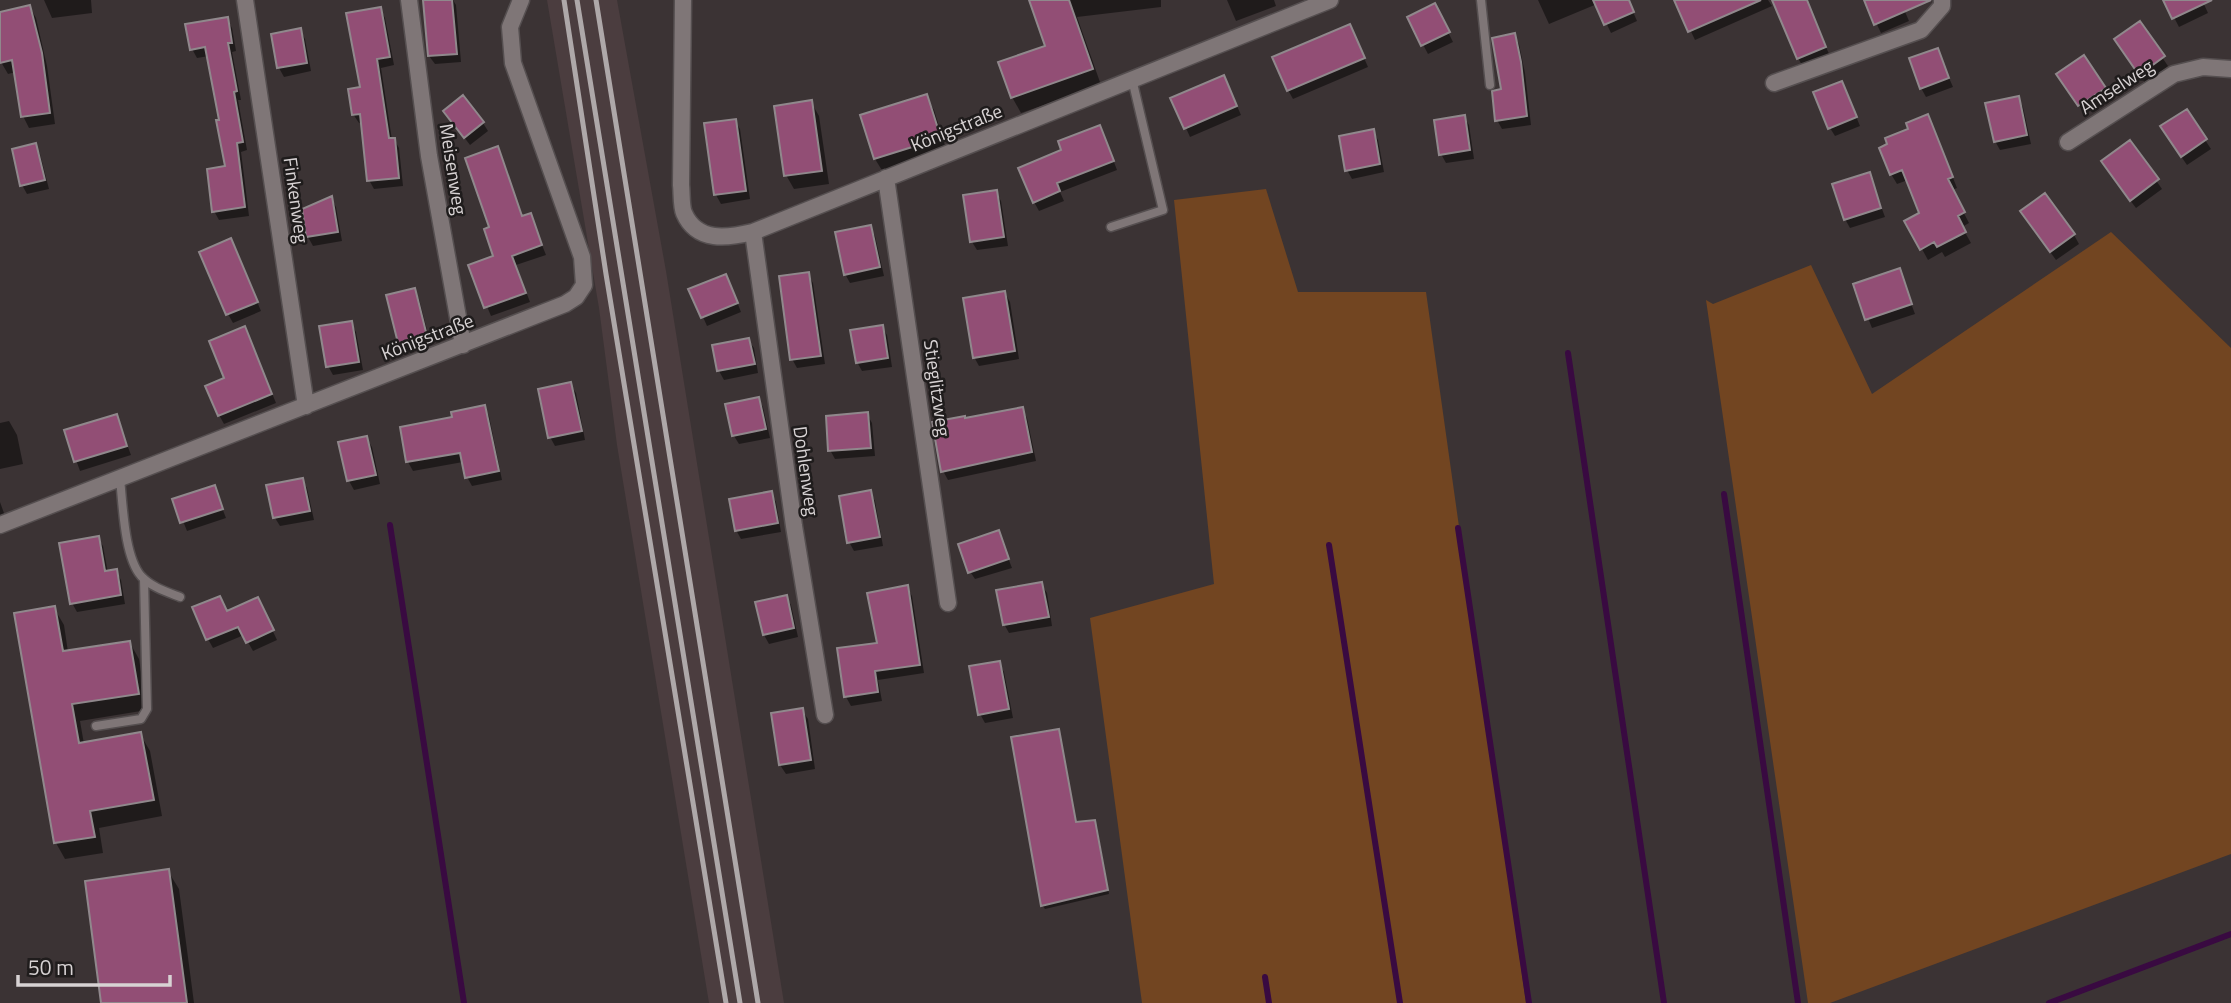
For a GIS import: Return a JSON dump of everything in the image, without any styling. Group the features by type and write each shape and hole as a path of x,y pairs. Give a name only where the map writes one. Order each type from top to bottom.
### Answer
{"street":[{"name":"Finkenweg","path":"245,0 306,406"},
{"name":"Meisenweg","path":"409,0 429,156 463,345"},
{"name":"Königstraße","path":"0,525 463,345 565,304 576,297 584,285 582,257 513,63 510,27 521,0"},
{"name":"Königstraße","path":"683,0 683,212 695,228 710,236 727,238 753,232 1330,0"},
{"path":"1774,83 1921,30 1942,6 1942,0"},
{"name":"Amselweg","path":"2068,142 2174,74 2203,67 2231,69"},
{"name":"Stieglitzweg","path":"886,178 948,603"},
{"name":"Dohlenweg","path":"753,232 794,526 825,715"}],"lane":[{"path":"1481,0 1490,85"},
{"path":"1111,227 1163,210 1132,79"},
{"path":"120,479 133,563 144,579 180,597"},
{"path":"96,726 141,719 147,709 144,579"}],"shaded area":[{"path":"547,0 617,0 666,271 784,1003 709,1003 617,445 599,308"},
{"path":"1266,189 1298,292 1426,292 1526,1003 1142,1003 1090,618 1214,584 1174,200"},
{"path":"2111,232 2231,348 2231,854 1830,1003 1808,1003 1706,300 1713,304 1811,265 1872,394"}],"building":[{"path":"423,0 452,0 457,54 428,56"},
{"path":"1029,0 1069,0 1093,69 1011,98 998,62 1045,46"},
{"path":"1593,0 1629,0 1634,12 1604,25"},
{"path":"1674,0 1761,0 1688,32"},
{"path":"1772,0 1807,0 1826,47 1797,59"},
{"path":"1864,0 1931,0 1874,25"},
{"path":"2163,0 2212,0 2172,19"},
{"path":"1435,3 1450,32 1421,46 1407,17"},
{"path":"30,5 42,53 50,113 21,117 12,60 0,63 0,12"},
{"path":"381,7 390,57 377,59 389,138 395,138 399,178 367,181 360,114 352,115 348,89 360,87 346,13"},
{"path":"228,17 232,43 228,43 243,142 237,143 245,207 212,212 207,169 225,166 216,120 219,120 205,47 190,50 185,24"},
{"path":"2140,21 2165,56 2139,75 2114,39"},
{"path":"1350,24 1365,58 1287,91 1272,57"},
{"path":"301,28 307,63 277,68 271,34"},
{"path":"1515,33 1527,116 1495,121 1492,91 1501,89 1492,38"},
{"path":"1938,48 1949,78 1920,89 1909,58"},
{"path":"2084,55 2106,88 2078,106 2056,74"},
{"path":"1224,75 1237,106 1184,129 1170,98"},
{"path":"1842,81 1857,117 1828,129 1813,92"},
{"path":"927,94 941,138 874,159 860,115"},
{"path":"463,95 484,122 464,138 443,111"},
{"path":"2019,96 2027,135 1994,142 1985,103"},
{"path":"812,100 822,171 784,176 774,106"},
{"path":"2187,109 2207,139 2181,157 2160,126"},
{"path":"1928,114 1953,177 1948,179 1965,212 1958,216 1966,232 1937,247 1934,242 1920,250 1904,221 1919,213 1902,170 1890,175 1879,148 1887,144 1885,138 1908,129 1906,123"},
{"path":"1465,115 1470,150 1439,155 1434,120"},
{"path":"736,119 746,191 714,195 704,123"},
{"path":"1100,125 1114,161 1057,183 1060,191 1033,203 1018,168 1061,150 1058,141"},
{"path":"1374,129 1380,164 1345,171 1339,136"},
{"path":"2130,140 2159,179 2130,201 2101,161"},
{"path":"36,143 45,180 20,186 12,149"},
{"path":"498,146 522,216 531,213 542,245 512,256 526,293 484,308 468,265 493,256 484,229 489,227 465,158"},
{"path":"1870,172 1881,208 1844,220 1832,184"},
{"path":"997,190 1004,237 970,242 963,195"},
{"path":"2045,193 2075,234 2050,252 2020,211"},
{"path":"332,196 338,232 306,237 302,209"},
{"path":"871,225 880,267 844,275 835,232"},
{"path":"231,238 258,302 226,315 199,252"},
{"path":"1900,268 1912,304 1865,320 1853,284"},
{"path":"809,272 821,356 790,360 779,276"},
{"path":"726,274 738,303 701,318 688,289"},
{"path":"415,288 427,336 398,343 386,295"},
{"path":"1005,291 1015,351 973,358 963,298"},
{"path":"352,321 359,362 326,367 319,326"},
{"path":"883,325 888,358 856,363 850,330"},
{"path":"245,326 272,394 218,416 205,386 224,378 209,341"},
{"path":"749,338 755,364 717,371 712,345"},
{"path":"571,382 582,431 548,438 538,389"},
{"path":"759,397 766,429 732,436 725,404"},
{"path":"485,405 499,471 465,478 460,453 406,462 400,427 452,417 451,412"},
{"path":"1023,407 1032,452 941,472 932,422"},
{"path":"868,412 871,448 828,451 826,416"},
{"path":"117,414 127,446 74,462 64,430"},
{"path":"367,436 376,475 347,481 338,442"},
{"path":"303,478 310,511 273,518 266,485"},
{"path":"215,485 223,509 180,523 172,499"},
{"path":"871,490 880,537 847,543 839,496"},
{"path":"772,491 778,523 735,531 729,499"},
{"path":"999,530 1009,559 968,573 958,544"},
{"path":"99,536 105,571 117,569 121,595 70,604 59,543"},
{"path":"1042,582 1049,617 1003,625 996,590"},
{"path":"908,585 920,665 875,671 878,692 844,697 837,648 877,643 867,593"},
{"path":"787,595 794,628 763,635 755,602"},
{"path":"220,596 227,611 258,597 274,630 246,643 238,627 206,640 192,607"},
{"path":"55,606 63,651 130,641 139,694 72,704 79,743 141,732 154,800 90,811 95,837 54,843 14,613"},
{"path":"1000,661 1009,709 978,715 969,666"},
{"path":"803,708 811,760 779,765 771,713"},
{"path":"1059,729 1076,822 1095,820 1108,890 1041,906 1011,737"},
{"path":"169,869 187,1003 101,1003 85,881"}],"waterway":[{"path":"1568,353 1664,1003"},
{"path":"1724,494 1798,1003"},
{"path":"390,525 464,1003"},
{"path":"1458,528 1529,1003"},
{"path":"1329,545 1400,1003"},
{"path":"2049,1003 2231,934"},
{"path":"1265,977 1269,1003"}],"railway":[{"path":"564,0 606,274 726,1003"},
{"path":"577,0 740,1003"},
{"path":"596,0 758,1003"}]}
